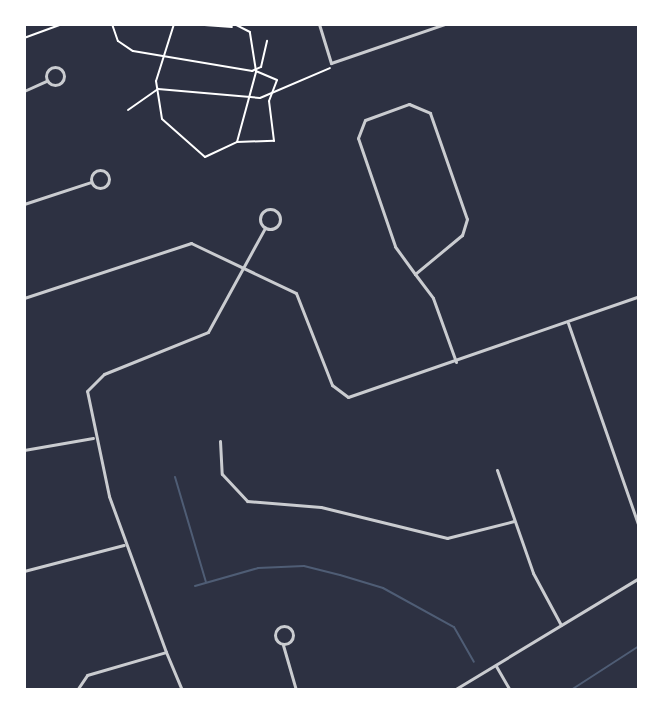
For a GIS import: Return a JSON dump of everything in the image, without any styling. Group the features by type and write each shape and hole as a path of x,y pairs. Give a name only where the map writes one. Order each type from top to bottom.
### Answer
{"street":[{"path":"319,24 331,63 445,24"},
{"path":"24,91 47,81 58,84 63,73 51,69 47,81"},
{"path":"415,274 462,235 467,219 430,113 413,103 365,120 358,138 395,246 415,274 433,298 456,362"},
{"path":"24,196 25,203 91,182 104,187 108,174 97,170 91,182"},
{"path":"182,690 124,545 93,438 86,399 94,380 208,332 265,228 262,214 275,211 279,223 265,228"},
{"path":"24,298 187,242 245,267 299,296 335,390 348,397 639,296"},
{"path":"568,322 639,527"},
{"path":"24,450 93,438"},
{"path":"220,441 222,474 247,501 321,507 447,538 514,521"},
{"path":"497,470 514,521 561,625"},
{"path":"24,571 124,545"},
{"path":"454,690 639,578"},
{"path":"283,645 294,636 287,626 275,633 283,645 296,690"},
{"path":"77,690 87,675 166,652"},
{"path":"495,665 510,690"}],"path":[{"path":"24,38 62,24"},
{"path":"112,24 124,47 163,58 256,71 277,80 271,94 274,141 237,142 199,156 166,128 158,89 163,58 174,24"},
{"path":"191,24 234,25 250,32 256,71"},
{"path":"237,142 267,41"},
{"path":"128,110 158,89 248,100 329,71 331,63"}],"waterway":[{"path":"175,477 206,582"},
{"path":"195,586 258,568 304,566 340,575 383,588 454,627 474,662"},
{"path":"571,690 639,646"}]}
